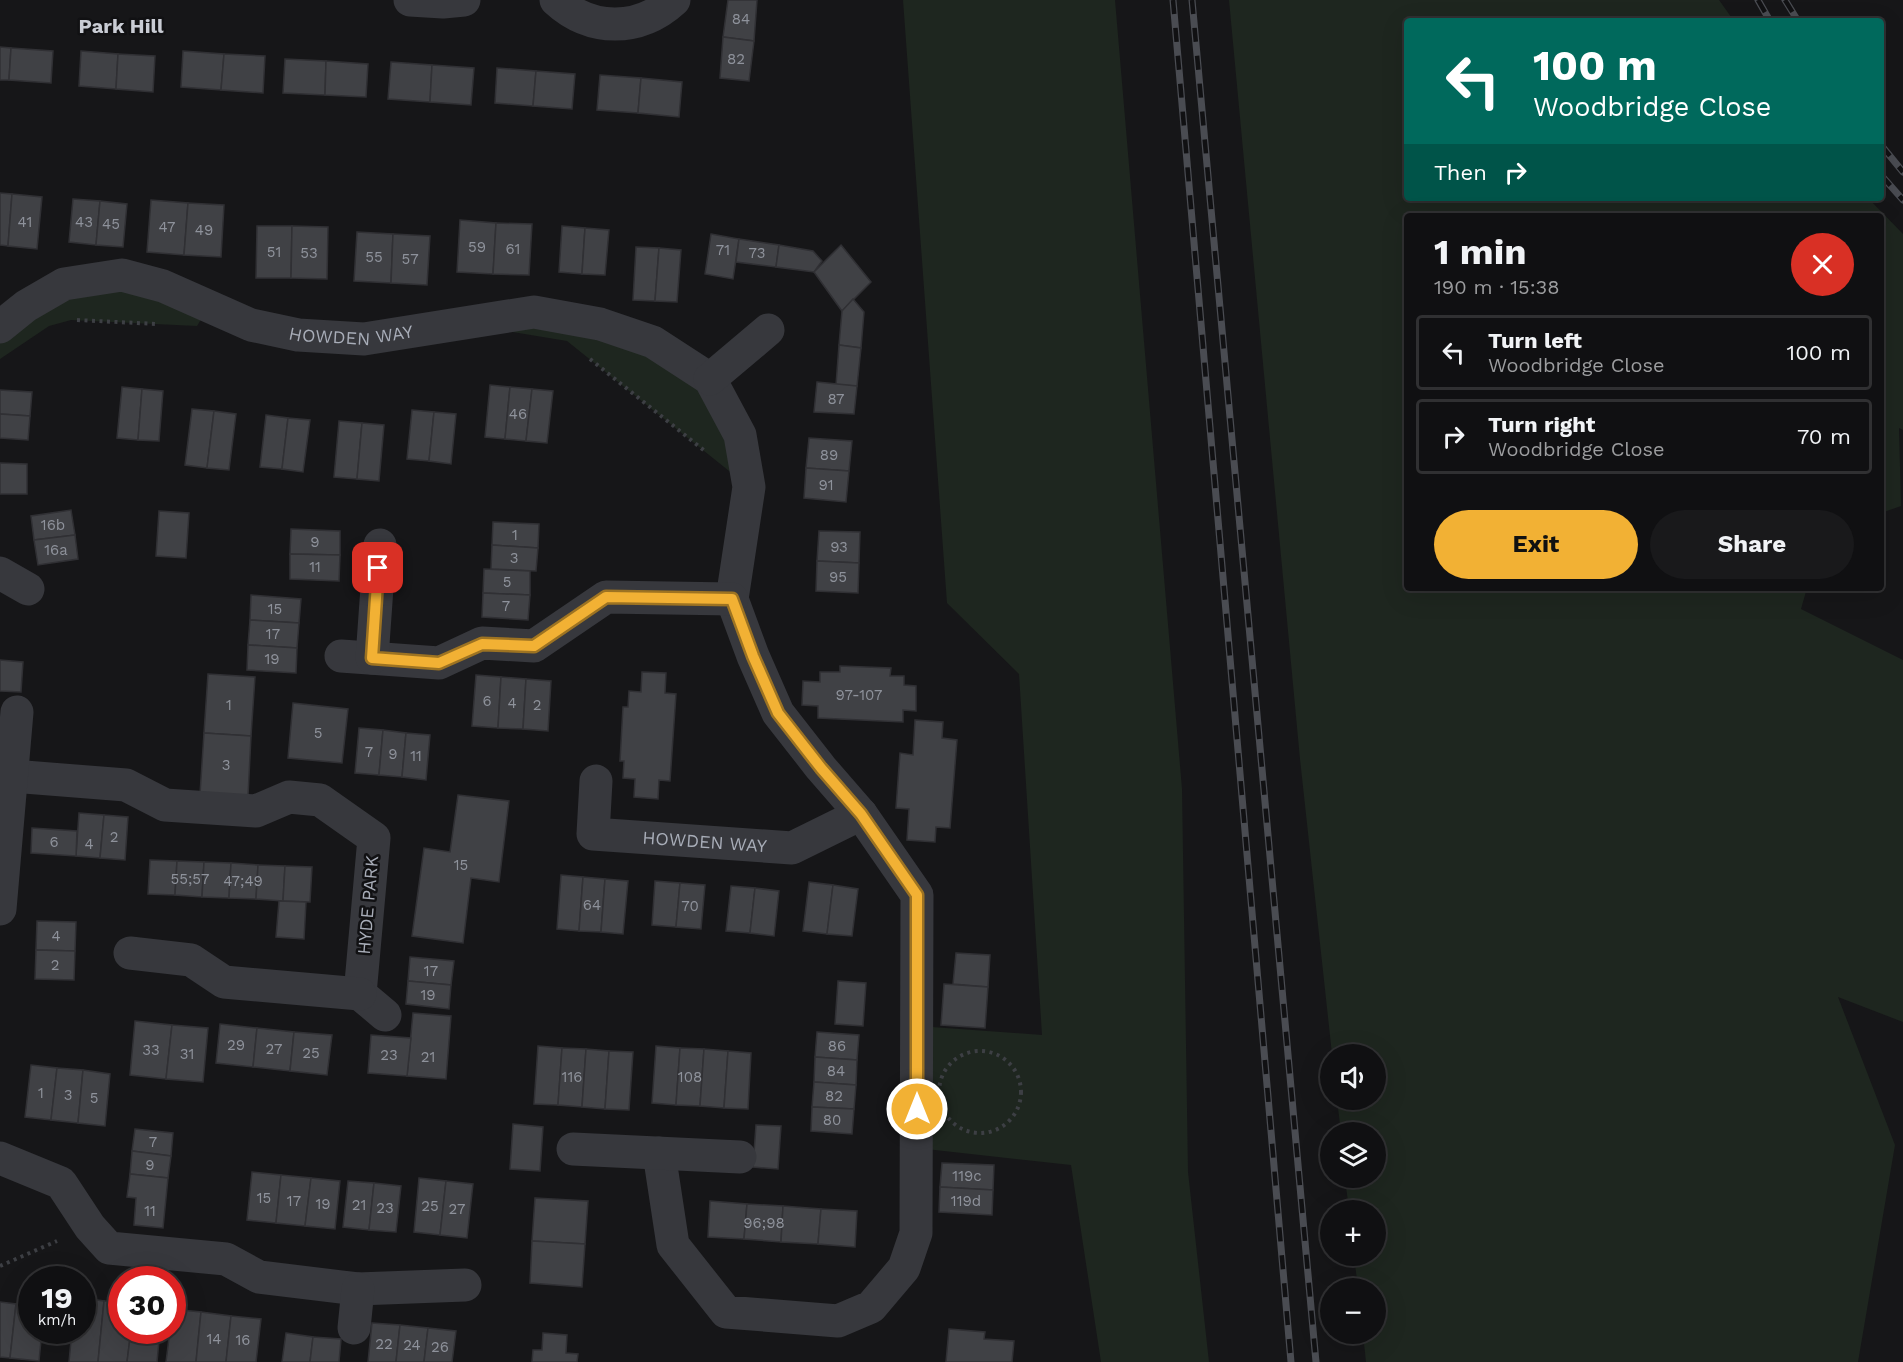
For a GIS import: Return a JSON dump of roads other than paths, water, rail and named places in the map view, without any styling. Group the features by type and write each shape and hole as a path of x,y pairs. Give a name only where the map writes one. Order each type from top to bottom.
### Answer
{"street":[{"path":"410,0 443,2 464,0"},
{"path":"556,0 579,16 607,24 633,23 657,15 674,0"},
{"name":"HOWDEN WAY","path":"0,327 26,306 64,284 122,275 163,286 251,325 298,335 364,339 534,312 600,324 653,342 710,379 740,435 749,487 732,599 753,656 778,713 861,814 917,895 916,1233 904,1268 871,1306 838,1321 726,1312 673,1245 659,1153"},
{"path":"710,379 768,330"},
{"path":"380,545 357,657 439,663 482,644 534,646 606,597 732,599"},
{"path":"0,909 17,712"},
{"name":"HYDE PARK","path":"12,776 126,785 165,805 256,811 289,797 320,800 374,838 360,994"},
{"name":"HOWDEN WAY","path":"596,782 593,834 792,848 861,814"},
{"path":"130,953 191,960 224,982 360,994 385,1015"},
{"path":"573,1149 740,1157"},
{"path":"0,1158 61,1183 90,1227 109,1248 225,1259 259,1277 358,1289 465,1285"},
{"path":"354,1328 358,1289"}],"railway":[{"path":"1173,0 1291,1362"},
{"path":"1192,0 1316,1362"},
{"path":"1758,0 1768,18"},
{"path":"1785,0 1796,18"},
{"path":"1884,149 1903,172"},
{"path":"1884,178 1903,200"}],"district":[{"name":"Park Hill","path":"121,26"}]}
